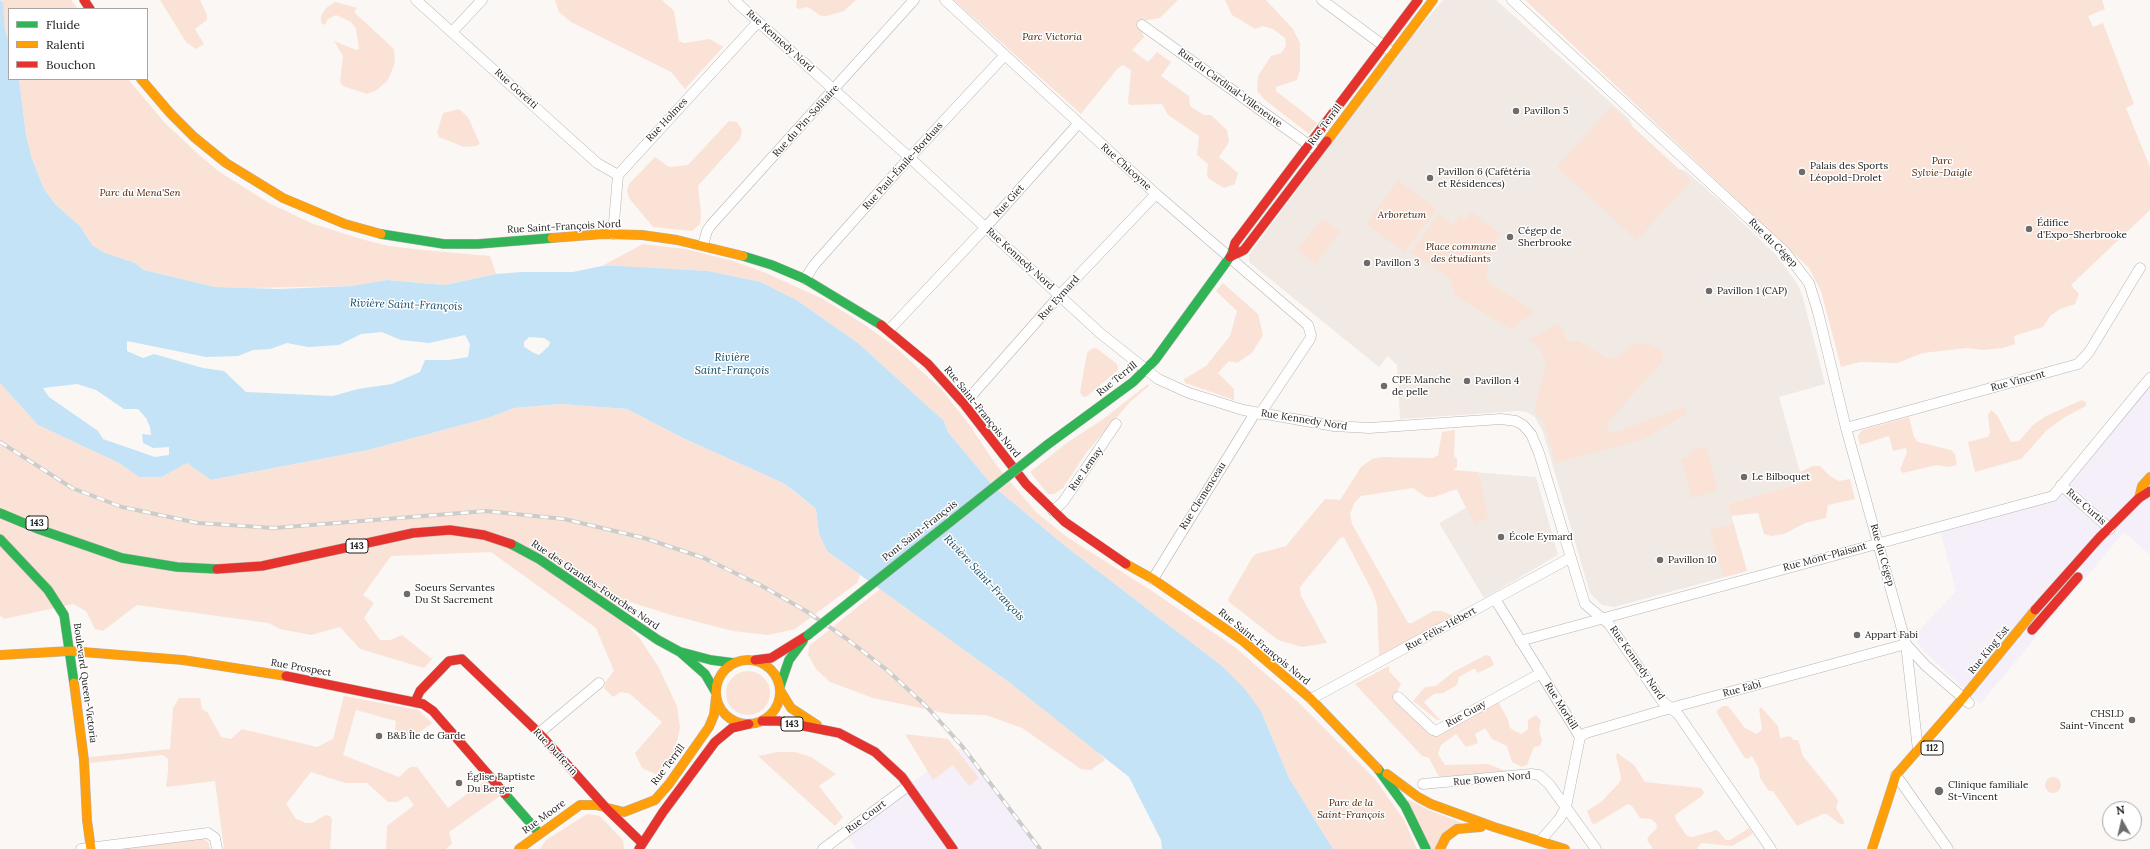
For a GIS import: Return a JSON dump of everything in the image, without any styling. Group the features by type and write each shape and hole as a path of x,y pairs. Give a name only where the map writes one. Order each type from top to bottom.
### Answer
{"street":[{"name":"Rue Goretti","path":"416,0 597,163 618,175"},
{"path":"452,32 482,0"},
{"name":"Rue Kennedy Nord","path":"734,0 910,158 1100,333 1145,371 1182,390 1257,414 1334,426 1363,428 1488,419 1516,421 1528,429 1536,443 1585,604 1609,624 1662,701 1678,714 1771,849"},
{"name":"Rue du Pin-Solitaire","path":"704,245 707,231 711,225 914,0"},
{"name":"Rue Chicoyne","path":"945,0 1078,124 1156,194 1304,320 1310,330"},
{"path":"1322,0 1393,52"},
{"name":"Rue Terrill","path":"1047,445 1133,382 1145,371 1230,257 1235,243 1418,0"},
{"name":"Rue Terrill","path":"1230,257 1244,250 1433,0"},
{"name":"Rue du Cégep","path":"1512,0 1785,252 1804,274 1816,302 1846,428 1906,644 1918,750"},
{"name":"Rue Holmes","path":"618,175 758,22"},
{"name":"Rue du Cardinal-Villeneuve","path":"1142,25 1309,144 1318,152"},
{"name":"Rue Paul-Émile-Borduas","path":"805,279 814,265 1005,55"},
{"name":"Rue Saint-François Nord","path":"142,80 182,126 226,163 283,198 345,224 393,236 453,244 613,234 661,238 704,245 757,260 805,279 846,302 889,330 928,364 964,404 1019,475 1053,511 1090,541 1153,580 1243,641 1311,699 1377,767 1405,806 1426,849"},
{"name":"Rue Giet","path":"889,330 985,228 1078,124"},
{"path":"613,234 618,175"},
{"name":"Rue Eymard","path":"964,404 1060,295 1156,194"},
{"name":"Rue Vincent","path":"1846,428 2078,364 2089,352 2140,268"},
{"name":"Rue Clemenceau","path":"1153,580 1257,414 1310,339 1310,330"},
{"name":"Rue Mont-Plaisant","path":"1520,641 1878,542 2053,496 2150,378"},
{"name":"Rue Lemay","path":"1053,511 1063,502 1116,424"},
{"name":"Pont Saint-François","path":"808,635 1047,445"},
{"name":"Rue King Est","path":"2139,498 2142,486 2150,477"},
{"name":"Rue Curtis","path":"2061,485 2110,529"},
{"name":"Rue King Est","path":"1899,778 1966,701 2044,600 2099,538 2110,529 2139,498 2150,491"},
{"name":"Rue des Grandes-Fourches Nord","path":"0,506 74,540"},
{"name":"Rue des Grandes-Fourches Nord","path":"0,513 38,529 74,540 122,558 177,567 235,569 317,556 413,533 450,530 484,535 516,546 540,559 658,640 680,652 705,674 715,694"},
{"name":"Rue King Est","path":"2027,636 2106,543 2110,529"},
{"name":"Boulevard Queen-Victoria","path":"2,542 48,590 60,607 67,625 84,760 88,848"},
{"name":"Rue Félix-Hébert","path":"1311,699 1570,558"},
{"name":"Rue Morkill","path":"1495,599 1580,737 1566,807 1560,818 1541,840"},
{"path":"755,660 771,658 808,635"},
{"path":"780,688 789,660 808,635"},
{"name":"Rue du Cégep","path":"1906,644 1925,665 1966,701"},
{"name":"Rue Fabi","path":"1580,737 1586,733 1671,708 1906,644"},
{"name":"Rue Prospect","path":"0,655 70,651 138,655 231,667 321,682 415,702 428,707 440,718 539,833"},
{"name":"Rue des Grandes-Fourches Nord","path":"680,652 711,660 734,663"},
{"name":"Rue King Est","path":"1872,849 1880,820 1892,790 1918,750 2012,653"},
{"name":"Rue Dufferin","path":"415,702 420,692 449,661 458,658 467,663 539,733 643,847"},
{"name":"143","path":"734,663 748,660 755,660 762,663 774,672 780,688 791,708 823,729"},
{"path":"715,694 719,677 728,666 734,663"},
{"name":"Rue Guay","path":"1398,697 1433,730 1436,730 1541,674"},
{"path":"539,733 599,683"},
{"name":"143","path":"762,721 776,708 780,688"},
{"name":"Rue Terrill","path":"607,809 624,812 633,810 655,800 709,727 714,715 715,694"},
{"name":"143","path":"715,694 722,712 727,717 741,724 762,721 780,721 808,728 823,729 852,738 875,752 895,769 954,849"},
{"path":"643,847 663,812 715,742 732,728 749,724"},
{"path":"1377,767 1418,797 1431,804 1494,827 1541,840 1565,849"},
{"name":"Rue Bowen Nord","path":"1423,784 1531,774 1544,779 1596,849"},
{"path":"1899,778 1948,849"},
{"name":"Rue Court","path":"823,849 908,786"},
{"name":"Rue Moore","path":"522,848 539,833 580,805 596,805 607,809"},
{"path":"1440,849 1446,837 1457,829 1465,827 1494,827"},
{"path":"88,848 208,833 215,838 217,849"}],"shaded area":[{"name":"Cégep de Sherbrooke","path":"1443,0 1496,0 1629,119 1633,127 1679,169 1686,171 1723,204 1777,256 1798,285 1803,298 1825,384 1779,397 1803,483 1728,504 1747,571 1614,607 1602,605 1590,593 1543,432 1535,417 1527,412 1518,411 1400,419 1397,365 1388,356 1379,367 1249,262 1249,255 1400,50"},
{"path":"2150,378 2150,555 2124,532 1980,704 1921,648 1914,636 1956,591 1939,526 2046,498"},
{"name":"École Eymard","path":"1447,470 1536,477 1558,555 1484,598 1439,523 1466,508"},
{"path":"962,746 1040,849 856,849 845,832"}],"green space":[{"path":"2,0 71,0 77,8 8,8 8,39 5,30"},
{"path":"160,0 200,0 207,15 207,20 195,29 204,44 196,49 186,42"},
{"path":"555,0 662,0 674,11 679,41 684,43 710,39 723,47 685,89 671,72 571,22 559,12"},
{"path":"797,0 856,0 844,11 827,16 821,16 808,7 799,9 796,7"},
{"name":"Parc Victoria","path":"954,0 1178,0 1160,18 1142,21 1141,30 1144,37 1132,50 1148,62 1157,52 1171,62 1161,76 1189,96 1190,106 1204,115 1211,115 1227,130 1229,142 1219,157 1238,173 1235,184 1224,188 1209,179 1207,175 1208,164 1197,155 1199,136 1168,115 1162,104 1130,105 1128,103 1131,70 1123,65 1118,68 1081,114"},
{"path":"1225,0 1266,0 1293,29 1300,43 1300,70 1297,80 1276,87 1276,91 1317,123 1309,134 1265,100 1257,91 1258,76 1271,56 1281,53 1286,46 1285,38 1273,29 1263,26 1255,29 1232,15"},
{"name":"Parc Sylvie-Daigle","path":"1525,0 2102,0 2105,9 2088,16 2093,27 2103,23 2134,104 2126,108 2150,167 2150,210 2071,285 2079,294 2075,304 2060,309 2050,316 2043,327 2014,336 2015,344 2003,348 1982,350 1967,348 1923,353 1897,363 1860,362 1841,367 1821,291 1809,268"},
{"path":"335,2 357,8 354,12 394,49 395,62 391,73 388,80 377,90 367,94 343,86 340,82 343,56 334,41 356,50 359,49 356,29 351,22 336,15 328,19 325,25 321,23 321,16 326,8"},
{"name":"Parc du Mena'Sen","path":"19,80 129,80 165,123 196,152 218,171 269,203 313,224 389,246 490,256 496,274 445,285 387,280 352,286 248,288 215,287 144,270 135,263 105,253 92,245 80,226 56,205 44,189 32,159 26,135"},
{"path":"1611,107 1691,181 1637,240 1557,167"},
{"path":"459,109 468,117 480,144 476,146 464,147 439,137 437,133 443,113"},
{"path":"729,121 737,122 742,130 740,139 698,186 701,214 700,224 692,231 653,227 629,198 627,190 629,184 655,157 669,167 688,165"},
{"name":"Arboretum","path":"1398,180 1437,209 1404,252 1366,224"},
{"name":"Place commune des étudiants","path":"1471,212 1501,234 1495,241 1500,245 1490,252 1486,281 1535,312 1511,329 1454,295 1451,279 1411,252 1439,214 1453,225 1460,216 1465,220"},
{"path":"1322,219 1340,231 1316,264 1297,250"},
{"name":"Parc de la Saint-François","path":"643,244 686,249 733,261 766,273 823,299 865,325 894,346 941,389 968,423 997,466 1036,512 1067,537 1152,591 1236,648 1298,702 1375,779 1404,820 1417,849 1333,849 1289,778 1261,711 1222,666 1064,545 993,486 948,432 944,421 858,343 798,301 761,282 708,271 602,266"},
{"path":"1223,283 1258,314 1263,335 1252,353 1237,363 1229,361 1218,373 1234,389 1234,400 1185,383 1184,379 1206,366 1230,336 1237,311 1216,291"},
{"path":"1557,324 1563,329 1567,341 1578,341 1607,358 1618,357 1634,343 1652,345 1663,352 1662,362 1609,421 1607,430 1614,433 1683,407 1687,413 1644,439 1556,463 1543,421 1536,414 1535,409 1546,362 1540,349 1529,340"},
{"path":"1096,348 1117,364 1118,370 1086,397 1082,396 1080,392 1087,353 1091,349"},
{"path":"0,383 38,425 119,463 139,477 162,477 187,463 212,480 368,450 488,418 514,408 561,404 627,409 683,438 783,483 816,509 819,534 827,551 860,575 857,583 795,629 768,635 733,631 671,615 624,600 617,615 641,640 659,668 677,706 680,728 674,754 663,771 657,775 642,768 635,753 662,722 630,694 621,692 613,697 604,688 606,681 614,671 596,628 491,552 391,556 363,595 374,603 364,618 380,640 390,640 402,635 432,659 424,668 360,649 340,627 311,635 280,629 268,623 137,605 103,631 95,629 86,611 73,604 4,619 0,616"},
{"path":"1148,384 1149,386 1130,402 1086,453 1063,488 1054,494 1048,494 1030,472 1068,442 1102,420"},
{"path":"2082,400 2086,402 2086,406 2065,417 2047,430 2021,459 1975,472 1968,442 1988,437 1990,432 1988,415 1991,410 1997,415 2011,442 2019,441 2033,425 2046,416"},
{"path":"1909,417 1914,437 1918,442 1951,450 1955,454 1957,465 1949,467 1936,465 1903,473 1900,470 1907,452 1906,448 1893,451 1889,436 1860,445 1858,436 1862,430"},
{"path":"1455,430 1454,456 1457,459 1457,467 1453,470 1478,472 1488,515 1487,518 1475,524 1457,489 1434,497 1426,497 1413,488 1361,496 1355,502 1350,514 1352,524 1408,623 1412,623 1433,611 1441,611 1454,616 1382,657 1379,656 1377,605 1372,591 1344,537 1340,538 1300,587 1301,596 1327,643 1302,647 1278,640 1229,602 1228,599 1252,558 1256,554 1286,546 1325,499 1340,500 1361,467 1372,459 1381,457 1433,458 1438,455 1442,432"},
{"path":"1706,446 1718,490 1692,498 1681,459 1688,457 1693,450"},
{"path":"1813,466 1820,466 1830,476 1839,481 1850,479 1855,499 1828,505 1826,518 1805,523 1784,534 1771,536 1764,534 1758,513 1731,516 1728,504 1802,483 1800,472"},
{"path":"1733,523 1747,571 1724,577 1710,530"},
{"path":"880,589 1010,683 1094,748 1105,760 1091,770 1081,769 1022,728 986,715 949,714 873,698 830,682 816,669 808,655 809,646"},
{"path":"1486,655 1490,656 1494,665 1478,673 1475,669 1473,669 1459,677 1457,685 1443,693 1434,694 1424,702 1440,720 1437,720 1413,701 1425,687 1436,686 1453,672"},
{"path":"1389,666 1389,671 1401,684 1394,697 1433,735 1498,701 1508,720 1510,728 1522,734 1528,729 1528,720 1536,715 1541,721 1539,730 1542,741 1540,746 1534,747 1527,765 1522,767 1512,762 1507,746 1492,739 1485,728 1475,734 1478,743 1466,747 1456,734 1441,745 1438,754 1445,765 1488,764 1506,771 1439,777 1429,758 1422,756 1355,684"},
{"path":"744,671 752,671 757,672 764,677 769,684 769,702 764,709 757,714 744,715 736,712 729,705 726,697 726,689 729,681 736,674"},
{"path":"344,696 418,710 432,723 412,738 403,740 397,738 395,729 396,721 356,710 343,755 399,777 410,767 417,767 448,808 486,780 500,796 449,832 452,844 446,849 386,849 387,826 414,805 407,796 397,802 388,802 367,783 345,783 311,772 286,804 296,819 306,823 312,823 326,815 330,816 332,819 330,849 224,849 215,781 166,787 168,759 163,755 90,763 89,757 170,749 173,708 179,698 200,698 202,709 208,713 221,737 231,739 242,729 317,747 333,739"},
{"path":"1723,706 1728,706 1745,728 1757,734 1762,729 1759,709 1761,707 1778,726 1780,738 1790,736 1794,740 1798,740 1803,756 1836,797 1838,801 1836,808 1844,821 1844,824 1840,824 1827,814 1823,814 1797,826 1773,791 1769,791 1760,778 1759,769 1752,756 1747,759 1744,757 1717,713 1717,710"},
{"path":"905,734 948,739 979,778 969,786 953,765 933,780"},
{"path":"778,752 795,752 811,757 836,774 819,786 843,817 835,826 758,756"},
{"path":"1617,753 1634,765 1645,782 1701,788 1704,792 1702,796 1675,815 1676,820 1687,836 1692,837 1717,830 1726,840 1730,840 1749,828 1753,834 1732,846 1701,843 1697,849 1653,849 1647,840 1657,828 1656,823 1651,819 1640,818 1632,806 1628,804 1595,824 1592,823 1587,811 1601,802 1620,782 1621,777 1616,756"},
{"path":"2053,777 2060,782 2061,785 2056,792 2053,793 2046,788 2045,785 2050,778"},
{"path":"1407,799 1429,810 1462,823 1435,849 1431,849"},
{"path":"587,814 600,816 623,840 624,849 540,849 546,840"},
{"path":"203,838 209,843 210,849 116,849"}],"water":[{"name":"Rivière Saint-François","path":"0,0 3,2 5,30 8,39 8,80 19,80 26,135 32,159 44,189 56,205 80,226 92,245 105,253 135,263 144,270 215,287 279,289 352,286 387,280 445,285 496,274 522,272 573,272 602,266 619,266 708,271 761,282 798,301 858,343 944,421 948,432 993,486 1064,545 1222,666 1244,688 1261,711 1289,778 1333,849 1162,849 1161,840 1129,777 1010,683 827,551 819,534 816,509 783,483 683,438 627,409 561,404 514,408 488,418 368,450 211,480 187,463 162,477 139,477 119,463 38,425 0,383","holes":["382,332 401,340 429,343 465,335 470,344 468,357 449,360 425,360 420,372 392,384 358,389 333,396 246,392 224,371 203,368 154,354 143,358 127,351 127,341 206,357 238,356 253,350 270,349 287,343 308,347 339,345 361,334","529,337 544,338 550,342 549,346 539,355 524,347 524,342","77,384 96,390 124,409 138,409 146,418 150,427 151,435 142,434 143,443 153,448 169,447 169,455 155,457 103,439 98,431 49,397 43,388"]}],"railway":[{"path":"0,442 72,488 122,507 198,523 274,528 486,511 564,519 644,538 704,558 762,586 806,611 847,639 887,670 926,706 962,746 1040,849"}],"traffic: fast":[{"path":"381,234 444,244 478,244 552,238"},
{"path":"1047,445 1133,382 1155,360 1230,257 1233,250"},
{"path":"743,256 772,265 805,279 881,325"},
{"path":"808,635 1047,445"},
{"path":"0,513 38,529 122,558 177,567 217,569"},
{"path":"0,539 48,590 64,615 74,683"},
{"path":"511,544 539,559 658,640 680,652 705,674 715,691"},
{"path":"780,686 789,660 803,641"},
{"path":"681,652 711,660 734,663"},
{"path":"1378,769 1405,806 1426,849"},
{"path":"505,794 539,833"}],"traffic: slow":[{"path":"1327,141 1433,0"},
{"path":"142,80 170,113 194,137 226,163 283,198 345,224 381,234"},
{"path":"552,238 603,234 642,235 677,240 743,256"},
{"path":"2139,498 2142,486 2150,477"},
{"path":"1126,564 1153,579 1243,641 1311,699 1378,769"},
{"path":"1872,849 1896,775 1963,698 2035,610"},
{"path":"0,655 70,651 183,660 286,676"},
{"path":"742,660 754,660 771,669 778,680 780,692 778,704 771,715 754,724 742,724 730,719 721,710 716,698 716,686 721,674 730,665 742,660"},
{"path":"74,683 84,760 87,820 91,849"},
{"path":"780,690 791,708 817,725"},
{"path":"519,849 580,805 596,805 624,812 655,800 669,784 709,727 714,715 716,697"},
{"path":"1387,774 1418,797 1431,804 1494,827 1565,849"},
{"path":"1440,849 1446,837 1457,829 1481,827"}],"traffic: jam":[{"path":"84,0 89,8"},
{"path":"1233,250 1235,243 1418,0"},
{"path":"1230,257 1244,250 1327,141"},
{"path":"881,325 928,364 964,404 1026,484 1065,522 1126,564"},
{"path":"2035,610 2099,538 2139,498 2150,491"},
{"path":"217,569 262,566 413,533 450,530 484,535 511,544"},
{"path":"2032,630 2078,577"},
{"path":"755,660 771,658 808,635"},
{"path":"415,702 420,691 449,661 462,659 539,733 607,809 642,843"},
{"path":"286,676 423,704 433,711 505,794"},
{"path":"762,721 779,721 839,733 875,752 902,777 953,849"},
{"path":"639,849 663,812 715,742 732,728 749,724"}],"place":[{"name":"Pavillon 5","path":"1516,111"},
{"name":"Palais des Sports Léopold-Drolet","path":"1802,172"},
{"name":"Pavillon 6 (Cafétéria et Résidences)","path":"1430,178"},
{"name":"Édifice d'Expo-Sherbrooke","path":"2029,229"},
{"name":"Cégep de Sherbrooke","path":"1510,237"},
{"name":"Pavillon 3","path":"1367,263"},
{"name":"Pavillon 1 (CAP)","path":"1709,291"},
{"name":"Pavillon 4","path":"1467,381"},
{"name":"CPE Manche de pelle","path":"1384,386"},
{"name":"Le Bilboquet","path":"1744,477"},
{"name":"École Eymard","path":"1501,537"},
{"name":"Pavillon 10","path":"1660,560"},
{"name":"Soeurs Servantes Du St Sacrement","path":"407,594"},
{"name":"Appart Fabi","path":"1857,635"},
{"name":"CHSLD Saint-Vincent","path":"2132,720"},
{"name":"B&B Île de Garde","path":"379,736"},
{"name":"Église Baptiste Du Berger","path":"459,783"},
{"name":"Clinique familiale St-Vincent","path":"1939,791"}]}
